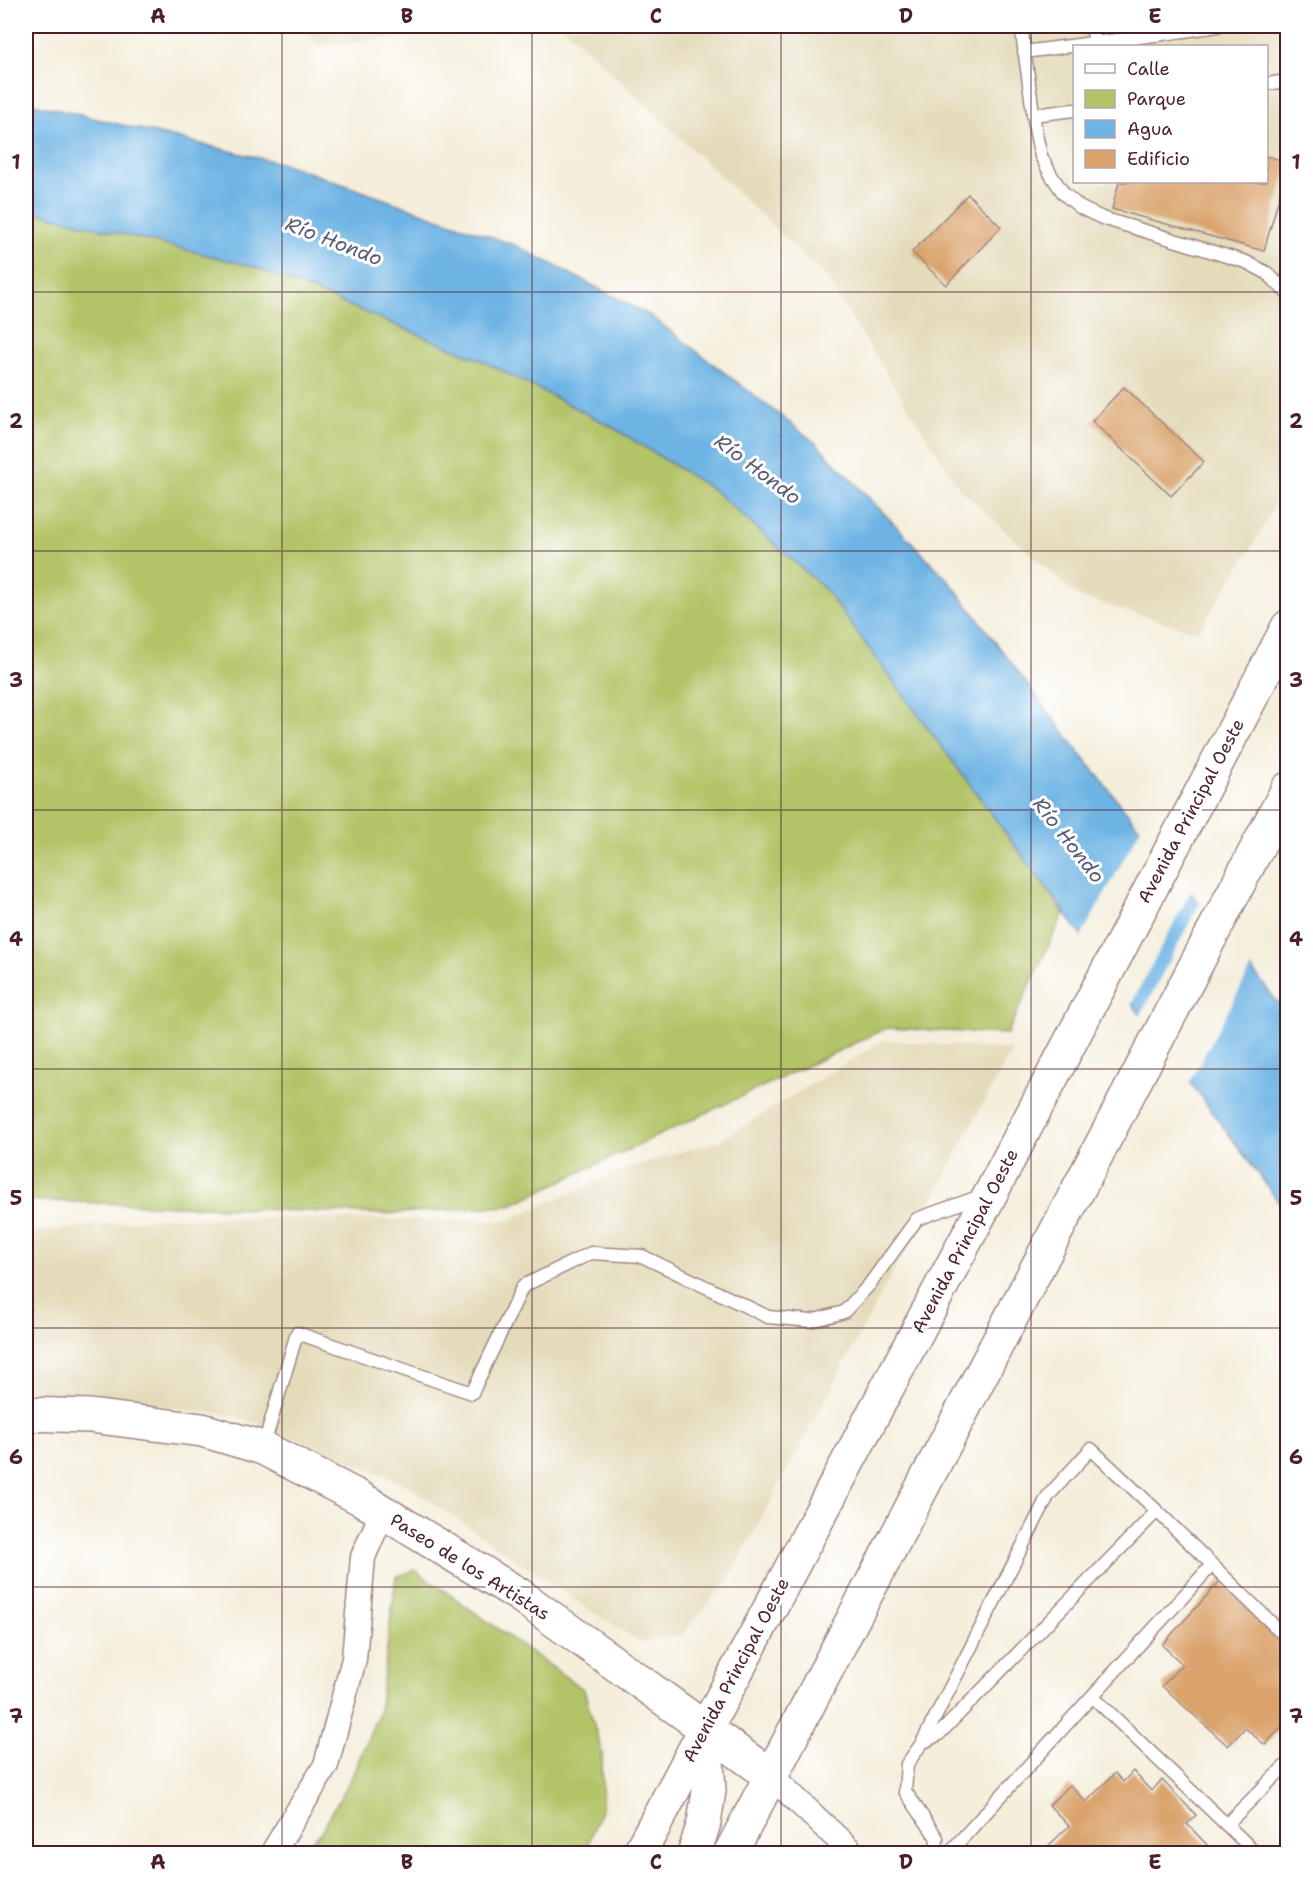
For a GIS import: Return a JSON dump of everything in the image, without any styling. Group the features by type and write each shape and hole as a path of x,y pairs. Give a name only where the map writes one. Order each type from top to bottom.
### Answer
{"main road":[{"name":"Avenida Principal Oeste","path":"639,1854 991,1193 1287,627"},
{"path":"730,1854 1055,1232 1279,813 1287,789"},
{"name":"Paseo de los Artistas","path":"26,1414 90,1416 202,1430 264,1448 383,1511 518,1594 770,1775"},
{"path":"694,1854 704,1823 709,1791 705,1728"}],"street":[{"path":"272,1854 326,1765 354,1659 363,1557 383,1511"},
{"name":"Paseo de los Artistas","path":"770,1775 854,1854"}],"lane":[{"path":"1021,26 1041,156 1064,194 1081,208 1102,218 1246,262 1267,273 1286,292"},
{"path":"1092,26 1095,43"},
{"path":"1079,45 1170,29 1217,26"},
{"path":"1024,52 1073,46"},
{"path":"1268,84 1287,81"},
{"path":"1033,115 1073,110"},
{"path":"1286,292 1287,275"},
{"path":"264,1448 297,1333 472,1393 523,1286 591,1253 642,1256 768,1317 811,1321 844,1311 868,1285 917,1219 991,1193"},
{"path":"936,1854 937,1838 905,1791 907,1764 922,1743 1048,1496 1091,1449 1287,1639"},
{"path":"922,1743 939,1734 1157,1511"},
{"path":"948,1854 1212,1565"},
{"path":"1093,1697 1257,1854"},
{"path":"1227,1824 1284,1767 1287,1770"}],"shaded area":[{"path":"300,26 510,26 319,46"},
{"path":"563,26 1287,26 1287,480 1258,537 1198,632 1077,596 959,488 825,276"},
{"path":"884,1040 1012,1050 729,1579 683,1634 640,1642 407,1485 237,1416 26,1390 26,1233 166,1217 507,1221 623,1169 719,1141"}],"green space":[{"path":"26,211 255,267 481,360 609,425 714,490 825,589 1064,912 1007,1034 887,1028 508,1206 383,1214 26,1200"},
{"path":"415,1570 584,1690 602,1753 602,1807 585,1853 298,1853 320,1833 351,1779 379,1712 396,1577"}],"water":[{"name":"Río Hondo","path":"26,102 288,165 517,246 649,315 816,443 949,581 1075,747 1287,1014 1287,1213 825,589 714,490 609,425 481,360 255,267 26,211"}],"pier":[{"path":"1142,826 1192,889 1130,1006 1080,939"},
{"path":"1201,901 1253,965 1188,1085 1139,1018"}],"building":[{"path":"1268,157 1288,162 1264,251 1112,209 1119,183 1268,183"},
{"path":"968,194 1001,227 946,285 912,252"},
{"path":"1124,387 1204,462 1171,496 1092,421"},
{"path":"1220,1581 1288,1644 1288,1720 1265,1745 1245,1728 1228,1746 1162,1686 1182,1664 1162,1645"},
{"path":"1133,1771 1151,1791 1162,1780 1196,1815 1187,1824 1211,1849 1206,1854 1040,1854 1069,1826 1049,1805 1070,1785 1086,1802 1115,1773 1123,1782"}]}
